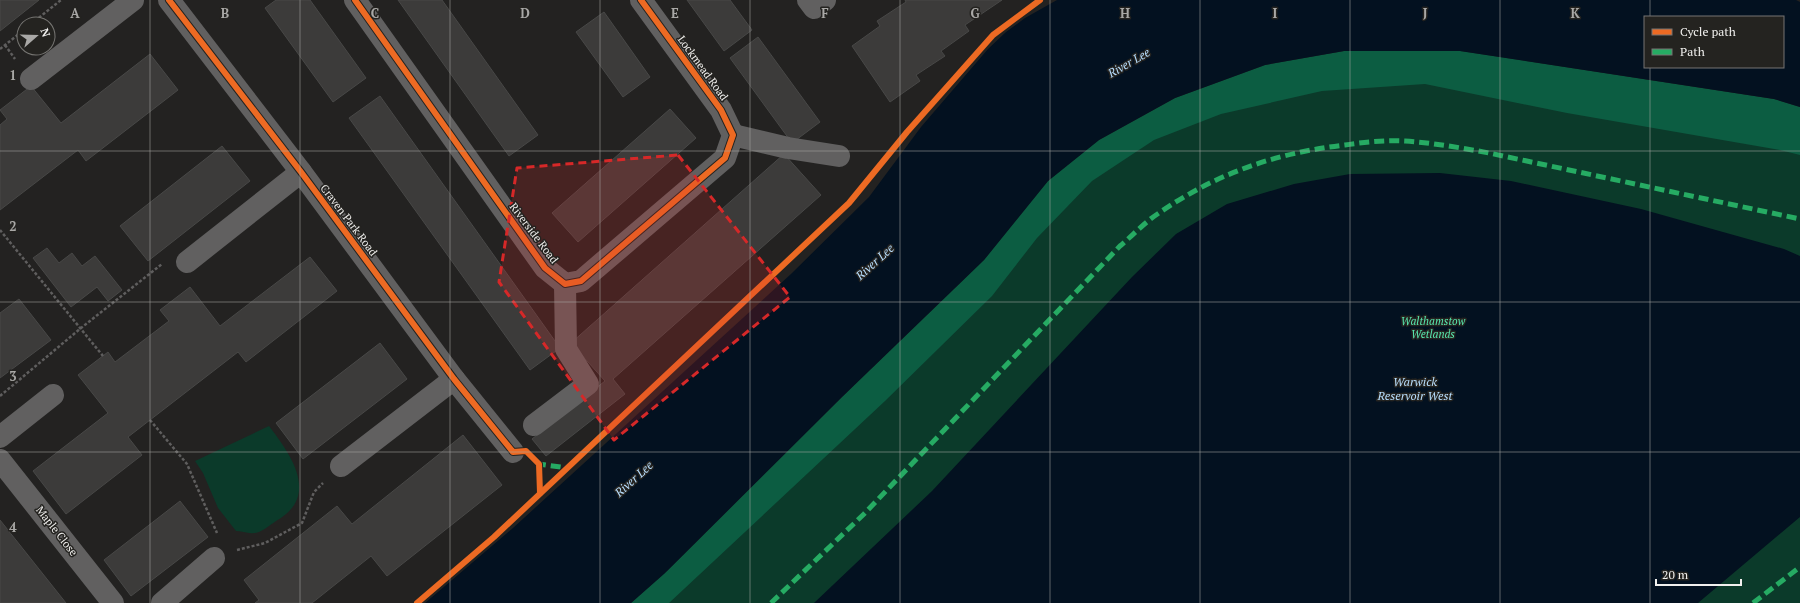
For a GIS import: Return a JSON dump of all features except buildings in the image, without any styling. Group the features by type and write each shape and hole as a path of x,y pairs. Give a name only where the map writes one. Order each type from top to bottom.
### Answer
{"street":[{"path":"31,79 133,0"},
{"name":"Craven Park Road","path":"169,0 301,172 454,379 513,452"},
{"name":"Riverside Road","path":"356,0 545,268 565,284"},
{"name":"Lockmead Road","path":"640,0 721,110 733,135"},
{"path":"808,0 814,8 825,0"},
{"path":"534,425 588,384 566,350 565,284 581,281 725,158 733,135 788,148 838,156"},
{"path":"187,262 301,172"},
{"path":"341,466 454,379"},
{"path":"0,437 53,394"},
{"name":"Maple Close","path":"0,460 113,603"},
{"path":"162,603 214,558"}],"path":[{"path":"41,16 61,0"},
{"path":"0,49 16,36"},
{"path":"0,230 103,356"},
{"path":"0,396 80,328 166,261 187,262"},
{"path":"150,420 187,464 217,532 214,558 266,543 302,523 314,492 341,466"}],"highlighted area":[{"path":"678,155 790,297 614,440 499,282 517,168"}],"green space":[{"path":"1344,51 1460,51 1774,99 1800,107 1800,155 1780,150 1567,113 1425,84 1322,91 1221,114 1154,140 1092,181 1037,238 992,296 885,401 669,603 631,603 665,573 843,396 984,260 1048,181 1099,140 1175,98 1265,65"},
{"name":"Warwick Reservoir West","path":"1460,51 1615,75 1800,107 1800,603 631,603 665,573 984,260 1048,181 1099,140"},
{"path":"269,426 286,450 298,475 299,488 297,500 289,511 257,533 236,531 218,508 203,473 195,461"}],"water":[{"name":"River Lee","path":"1057,0 1796,0 1800,2 1800,107 1774,99 1460,51 1344,51 1265,65 1175,98 1099,140 1048,181 984,260 843,396 665,573 631,603 425,603 513,528 791,274 869,197 921,127 988,49 1006,32 1025,18"},
{"name":"Warwick Reservoir West","path":"1440,173 1511,181 1641,209 1784,249 1800,256 1800,517 1698,603 814,603 932,491 1132,277 1176,234 1227,204 1294,184 1350,174"}],"marked path":[{"path":"771,603 864,514 1120,246 1149,220 1181,199 1225,176 1248,167 1295,153 1353,144 1398,141 1416,142 1489,153 1800,219"},
{"path":"538,467 539,464 567,468"},
{"path":"1753,603 1800,567"}],"cycle path":[{"path":"169,0 301,172 454,379 513,452 526,451 539,464 540,493"},
{"path":"355,0 545,268 565,284 581,281 725,158 733,135 721,110 641,0"},
{"path":"417,603 494,537 849,203 907,132 993,35 1040,0"}],"park label":[{"name":"Walthamstow Wetlands","path":"1433,327"}]}
